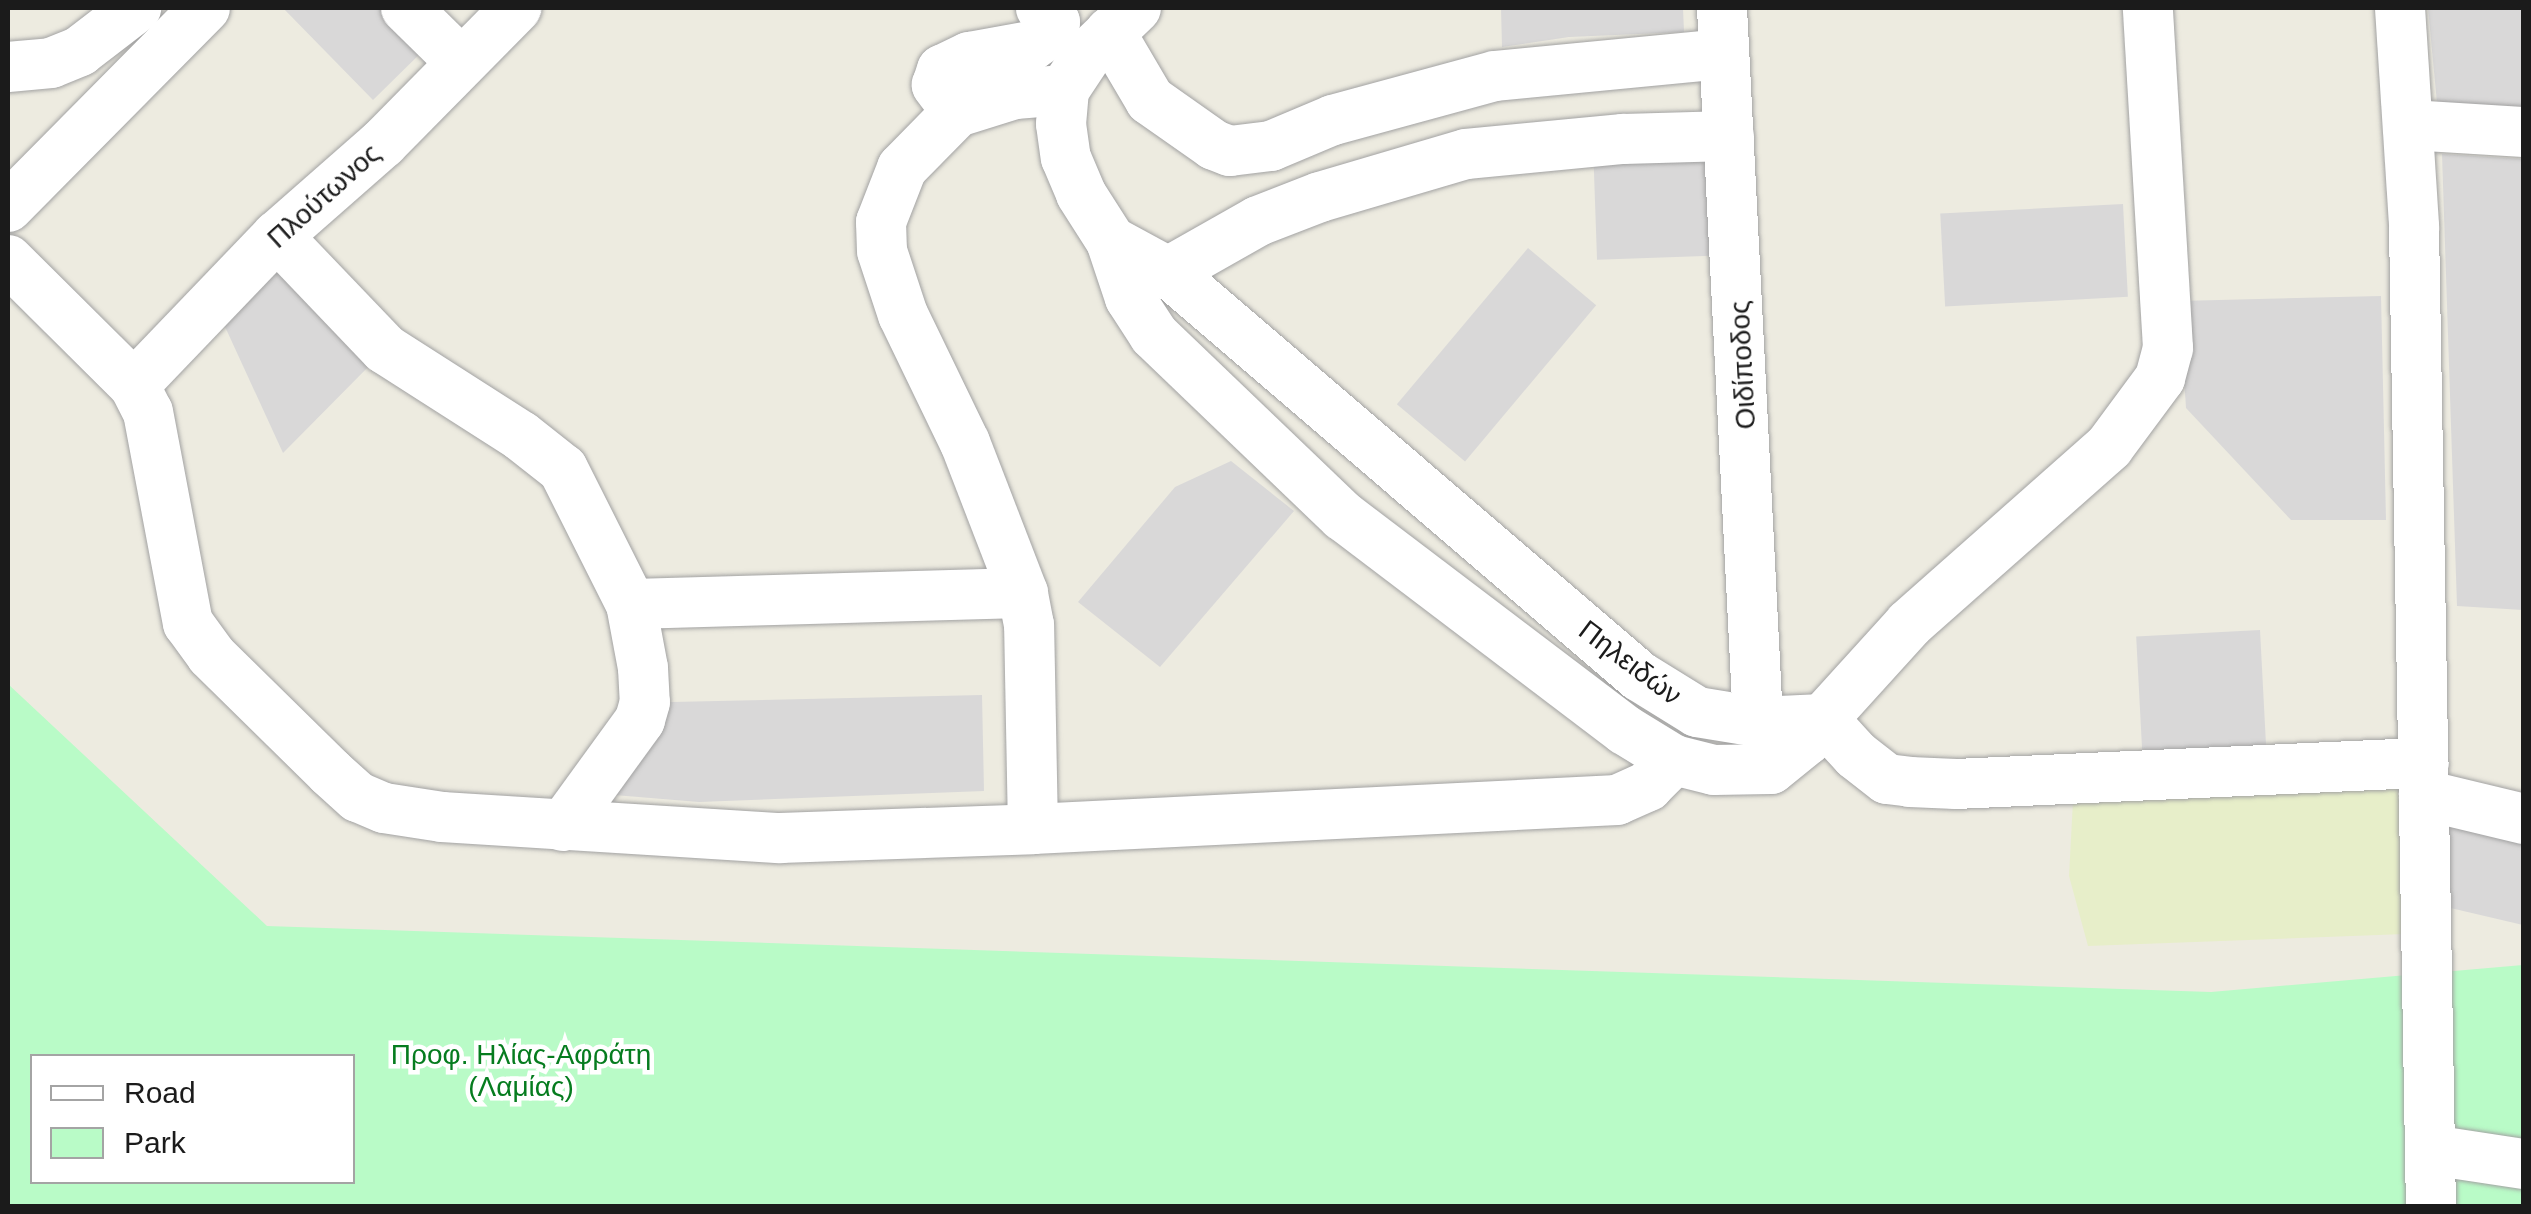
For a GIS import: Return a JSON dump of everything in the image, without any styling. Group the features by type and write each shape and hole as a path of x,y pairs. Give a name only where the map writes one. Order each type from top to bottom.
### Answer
{"street":[{"path":"8,66 52,63 79,30 136,8"},
{"path":"8,206 205,8"},
{"path":"406,8 460,62"},
{"name":"Πλούτωνος","path":"134,385 277,236 383,143 516,8"},
{"path":"957,112 937,86 942,70 969,57 1031,46 1048,34 1055,22 1042,8"},
{"path":"1112,242 1130,298 1154,335 1343,516 1625,730 1674,760 1729,771 1771,768 1807,740 1908,624 2109,447 2160,378 2168,348 2148,8"},
{"path":"2400,8 2410,125 2431,1206"},
{"path":"1034,829 1029,624 1023,593 965,443 904,315 882,251 881,222 902,168 957,112 1015,94 1064,90 1088,54 1123,20 1150,100 1214,145 1230,150 1272,146 1333,120 1495,76 1723,31"},
{"name":"Οιδίποδος","path":"1723,31 1758,722"},
{"name":"Πηλειδών","path":"1064,90 1061,124 1066,158 1081,194 1112,242 1168,272 1639,676 1697,712 1758,722 1823,720"},
{"path":"2410,125 2524,132"},
{"path":"1168,272 1258,221 1466,154 1622,139 1729,136"},
{"path":"277,236 385,348 521,436 563,470 631,604 645,702 640,720 563,826"},
{"path":"8,260 134,385 148,412 188,623 211,655 358,797 384,808 442,817 780,838 1034,829 1616,800 1648,786 1674,760"},
{"path":"631,604 1023,593"},
{"path":"1823,720 1856,755 1887,779 1956,784 2424,779 2524,818"},
{"path":"2431,1150 2524,1164"}],"shaded area":[{"path":"283,8 397,8 433,41 373,100"},
{"path":"1501,8 1683,8 1684,32 1569,37 1502,47"},
{"path":"2428,8 2523,8 2523,108 2437,103"},
{"path":"1729,142 1733,255 1597,260 1593,147"},
{"path":"2442,154 2523,159 2523,610 2457,606"},
{"path":"2123,204 2128,297 1945,306 1940,214"},
{"path":"1528,248 1596,305 1465,461 1397,404"},
{"path":"282,256 379,356 283,453 221,318"},
{"path":"2381,296 2386,520 2291,520 2186,408 2179,301"},
{"path":"1231,461 1294,511 1160,667 1078,602 1175,487"},
{"path":"2260,630 2267,756 2143,762 2136,636"},
{"path":"982,695 984,791 699,802 566,791 626,703"},
{"path":"2443,815 2523,831 2523,925 2442,906"}],"green space":[{"name":"Προφ. Ηλίας-Αφράτη (Λαμίας)","path":"8,684 267,926 2211,992 2523,965 2523,1206 8,1206"},
{"path":"2398,775 2405,934 2088,946 2069,876 2074,781"}]}
